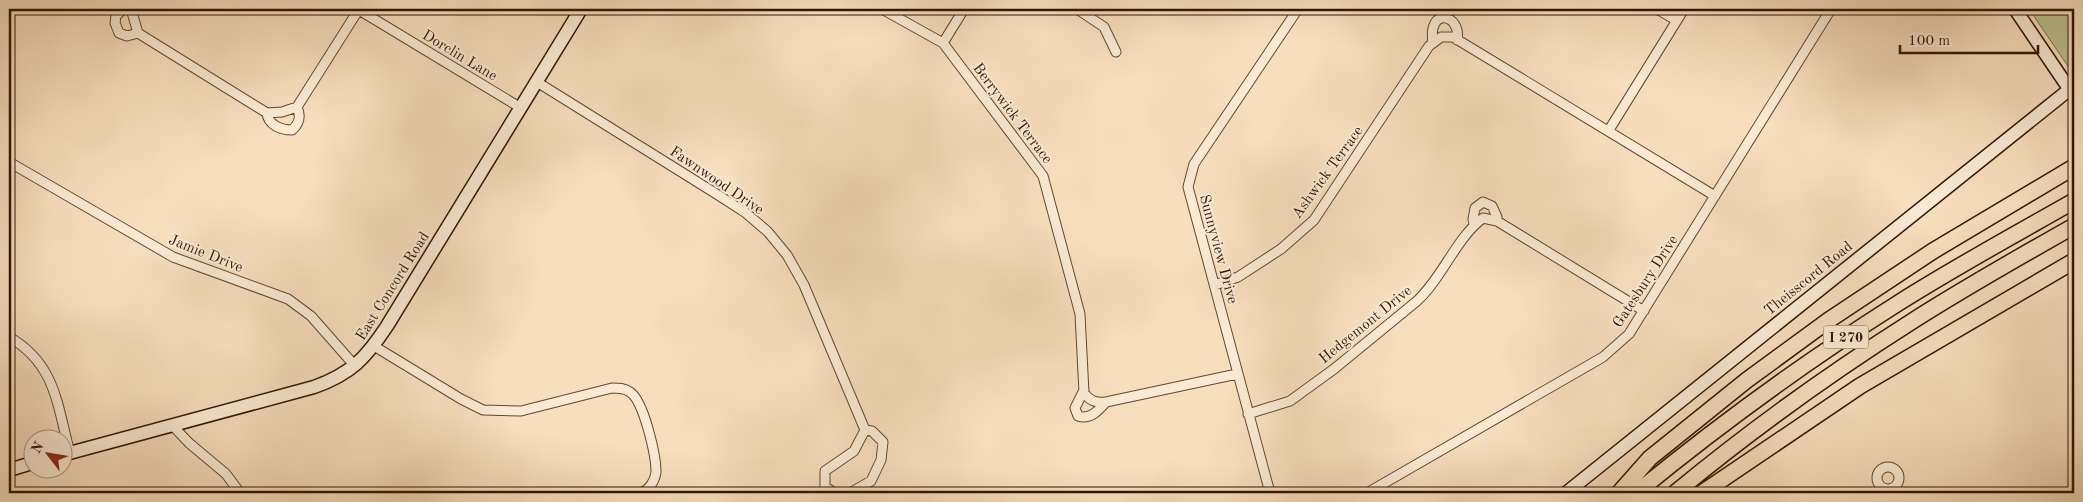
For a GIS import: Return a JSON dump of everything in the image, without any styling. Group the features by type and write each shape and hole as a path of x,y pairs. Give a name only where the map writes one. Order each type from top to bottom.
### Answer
{"highway":[{"path":"1619,493 1650,458 1788,350 1889,280 2068,170"},
{"name":"I 270","path":"1636,493 1732,417 1815,358 1943,276 2072,202"},
{"name":"I 270","path":"1676,493 1784,408 1866,351 1954,295 2072,228"},
{"path":"1702,493 1860,386 2074,261"}],"street":[{"path":"123,9 130,9 138,32 127,36 119,33 116,16 123,9"},
{"name":"Dorclin Lane","path":"138,32 267,113 268,120 280,128 292,130 299,121 298,107 359,9 521,108"},
{"name":"East Concord Road","path":"72,452 314,387 340,377 355,366 374,346 581,9"},
{"name":"Berrywick Terrace","path":"882,9 943,43 1043,176 1080,314 1084,390 1075,408 1078,416 1084,418 1094,414 1106,402 1237,374"},
{"path":"943,43 964,9"},
{"path":"1076,9 1104,26 1116,52"},
{"name":"Sunnyview Drive","path":"1270,493 1188,187 1194,164 1298,9"},
{"path":"1657,9 1676,20"},
{"path":"1609,130 1684,9"},
{"name":"Gatesbury Drive","path":"1367,493 1602,357 1629,334 1831,9"},
{"path":"2015,9 2072,93"},
{"name":"Ashwick Terrace","path":"1215,285 1238,277 1260,263 1281,249 1314,220 1433,43 1432,26 1434,22 1442,18 1448,18 1454,22 1458,31 1457,40"},
{"path":"1433,43 1441,37 1453,37 1715,196"},
{"name":"Fawnwood Drive","path":"537,82 746,213 768,232 787,255 804,285 865,430 872,431 882,442 881,460 872,481 850,493"},
{"name":"Theisscord Road","path":"1566,493 2072,93"},
{"path":"267,113 282,112 298,107"},
{"name":"Jamie Drive","path":"9,162 173,257 288,299 311,316 355,366"},
{"name":"Hedgemont Drive","path":"1248,414 1290,401 1334,369 1417,301 1428,291 1474,224 1475,208 1483,202 1492,206 1497,217 1496,221 1644,311"},
{"path":"1474,224 1483,218 1496,221"},
{"path":"9,337 34,355 49,376 61,430"},
{"path":"374,346 461,399 483,410 521,412 612,388 622,388 632,393 639,404 655,459 656,474 652,485 643,493"},
{"path":"1084,390 1089,400 1098,403 1106,402"},
{"path":"172,425 189,443 226,474 240,493"},
{"path":"835,493 825,487 825,472 854,451 865,430"},
{"path":"9,470 22,466"}],"green space":[{"path":"2029,9 2074,9 2074,75"}]}
